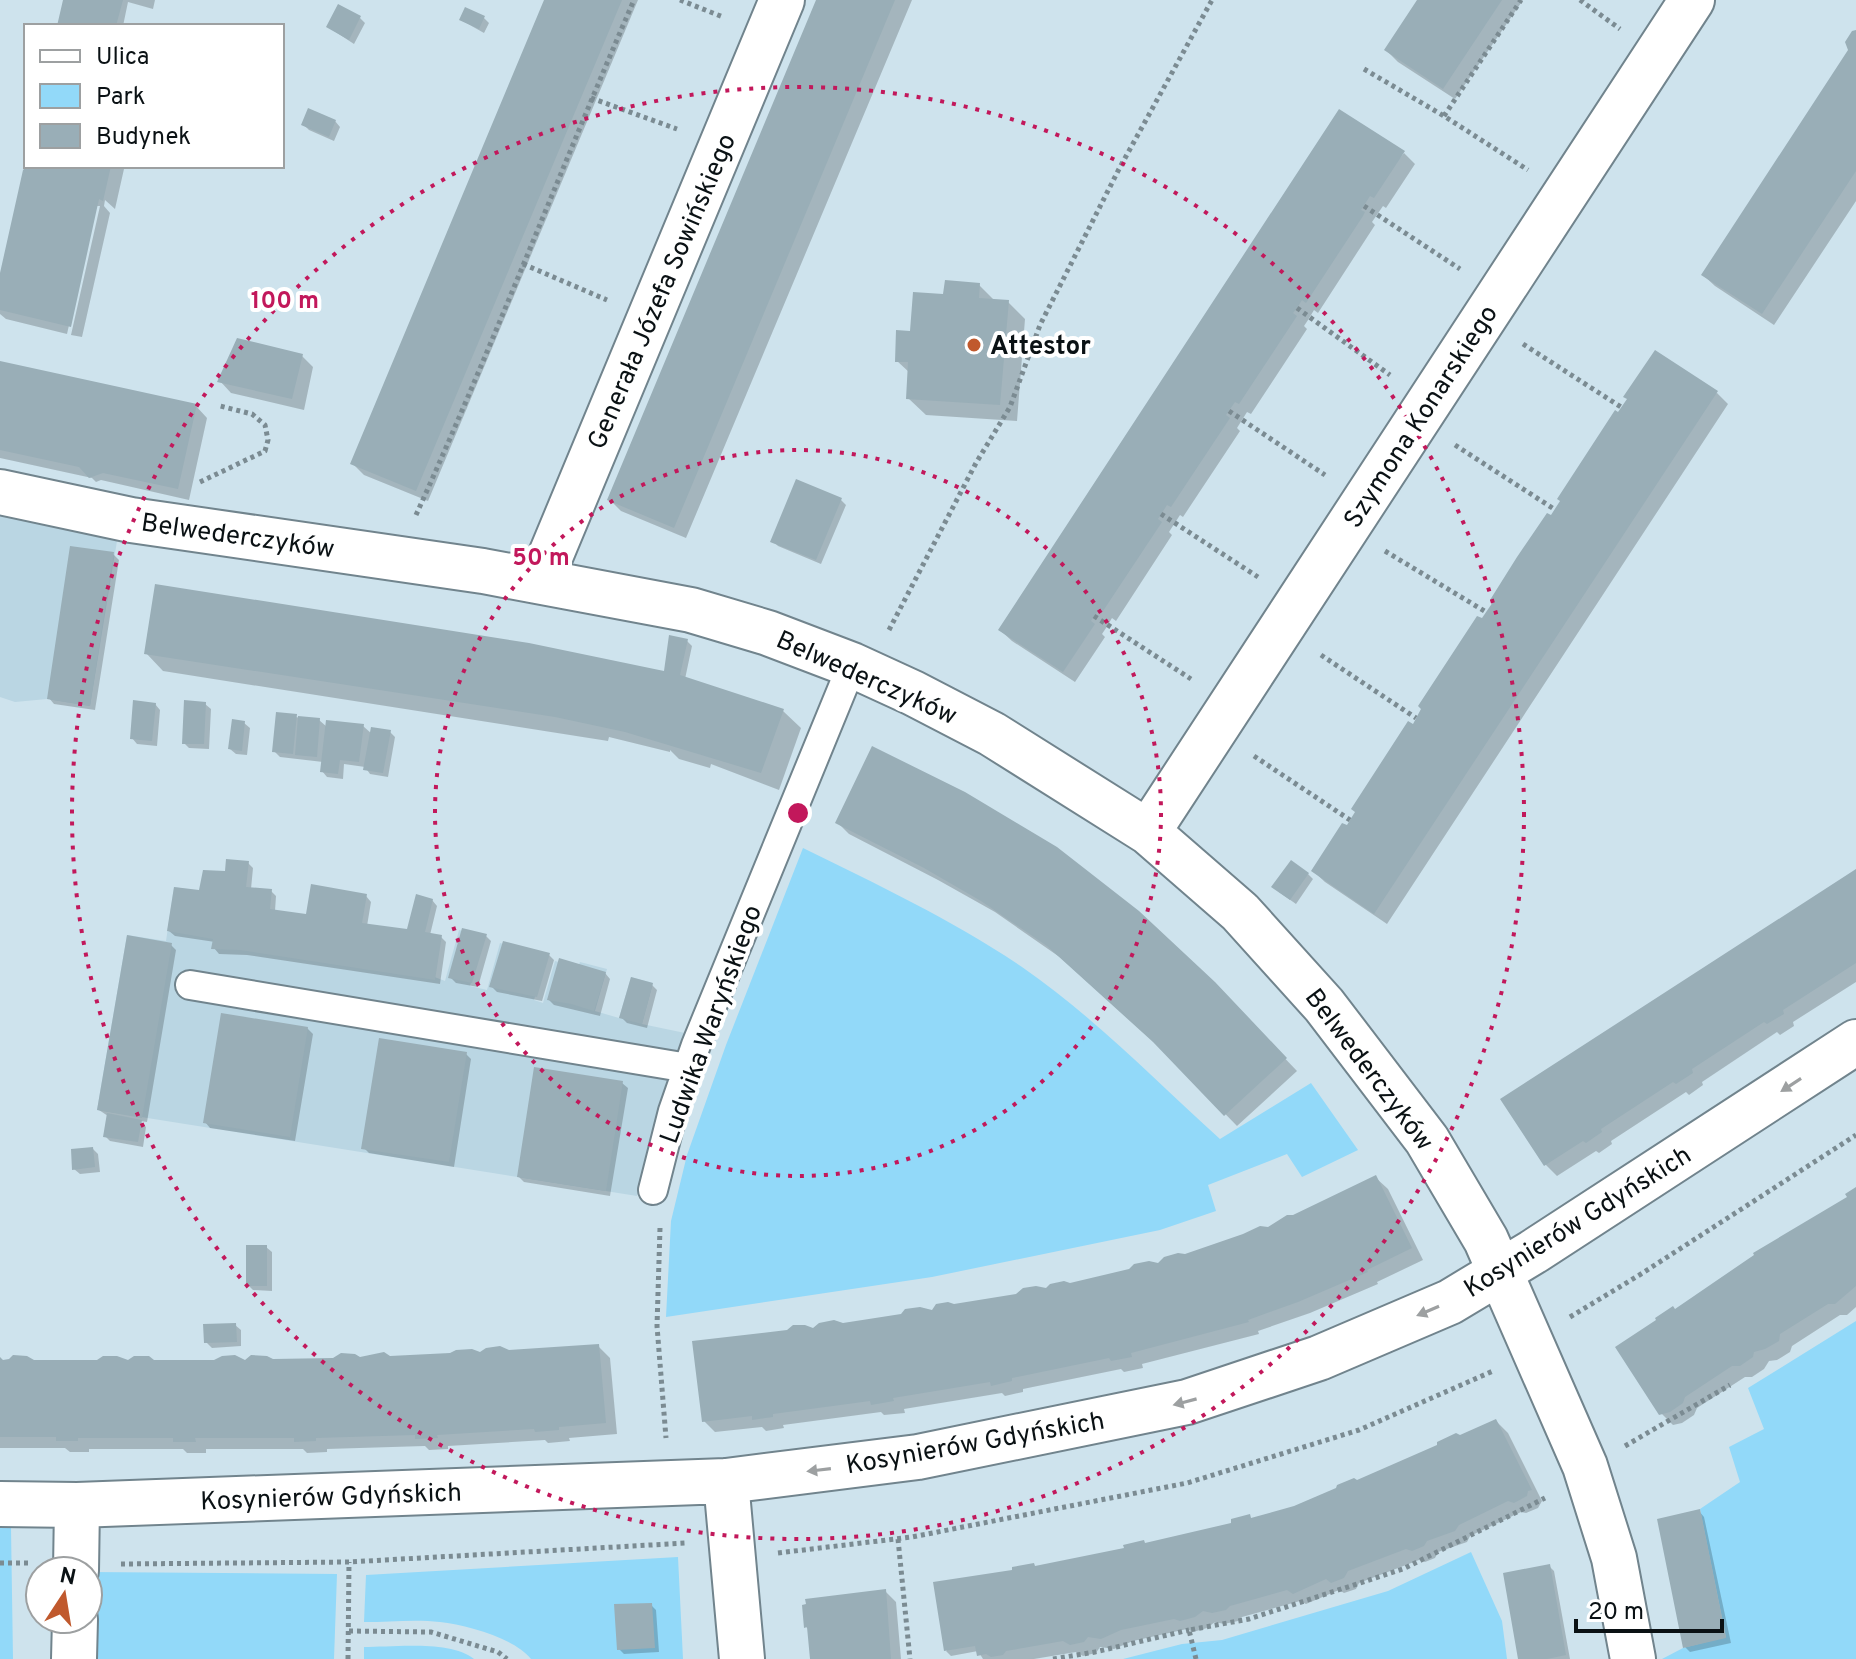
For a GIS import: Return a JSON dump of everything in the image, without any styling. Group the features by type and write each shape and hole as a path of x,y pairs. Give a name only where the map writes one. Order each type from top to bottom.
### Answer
{"street":[{"name":"Generała Józefa Sowińskiego","path":"540,581 782,0"},
{"name":"Szymona Konarskiego","path":"1148,832 1692,0"},
{"name":"Belwederczyków","path":"0,492 131,520 540,581 691,610 768,633 868,652 913,693 992,734 1148,832 1240,912 1324,1005 1427,1140 1486,1240 1586,1471 1614,1558 1633,1659"},
{"name":"Kosynierów Gdyńskich","path":"0,1504 77,1505 726,1481 918,1457 1187,1402 1319,1358 1450,1302 1856,1042"},
{"path":"726,1481 742,1659"},
{"path":"76,1555 77,1505"},
{"path":"74,1659 75,1635"}],"lane":[{"name":"Ludwika Waryńskiego","path":"653,1190 673,1111 688,1068 868,652"},
{"path":"190,985 688,1068"}],"path":[{"path":"412,524 487,357 591,98 634,0"},
{"path":"680,0 732,20"},
{"path":"868,652 1010,407 1040,325 1119,169 1212,0"},
{"path":"1444,116 1521,0"},
{"path":"1580,0 1626,33"},
{"path":"1364,69 1533,173"},
{"path":"591,98 655,121"},
{"path":"1364,206 1466,273"},
{"path":"523,264 612,302"},
{"path":"1297,308 1397,380"},
{"path":"1515,339 1621,407"},
{"path":"193,485 265,451 268,440 265,425 252,414 220,406"},
{"path":"1229,411 1333,479"},
{"path":"1447,440 1554,509"},
{"path":"1161,514 1265,582"},
{"path":"1377,546 1486,612"},
{"path":"1094,616 1198,684"},
{"path":"1310,648 1416,718"},
{"path":"1242,747 1350,820"},
{"path":"1565,1320 1856,1135"},
{"path":"653,1190 668,1194 660,1231 657,1326 668,1483"},
{"path":"733,1558 898,1539 1187,1483 1359,1430 1502,1365"},
{"path":"1053,1659 1249,1619 1403,1569 1586,1471 1730,1385"},
{"path":"898,1539 910,1659"},
{"path":"104,1567 349,1562 689,1543"},
{"path":"348,1659 349,1562"},
{"path":"0,1563 24,1564"},
{"path":"1189,1630 1196,1659"},
{"path":"349,1631 431,1632 498,1652 507,1659"}],"shaded area":[{"path":"0,514 117,541 90,706 47,699 15,702 0,697"},
{"path":"174,887 220,894 445,981 459,930 484,937 470,986 487,990 500,943 547,957 534,1000 543,1003 555,961 578,967 580,962 607,969 595,1011 619,1018 631,977 653,983 642,1024 685,1033 637,1196 97,1110 127,935 166,941"}],"green space":[{"path":"803,848 942,918 1022,967 1099,1027 1220,1139 1311,1083 1358,1150 1302,1177 1287,1154 1208,1185 1216,1211 1160,1230 932,1277 666,1317 671,1221 687,1155"},
{"path":"1856,1321 1856,1659 1662,1659 1683,1648 1726,1637 1700,1509 1740,1482 1729,1447 1764,1429 1748,1388"},
{"path":"0,1528 11,1528 13,1659 0,1659"},
{"path":"1471,1552 1502,1621 1507,1659 1123,1659 1182,1644 1222,1640 1388,1591"},
{"path":"678,1557 683,1659 531,1659 502,1639 463,1626 422,1621 364,1622 366,1575"},
{"path":"104,1572 337,1574 334,1659 86,1659 87,1635 104,1635"},
{"path":"364,1647 437,1647 464,1653 474,1659 364,1659"}],"building":[{"path":"63,0 123,0 117,24 57,24"},
{"path":"544,0 622,0 416,491 350,464"},
{"path":"816,0 895,0 674,528 607,500"},
{"path":"1417,0 1502,0 1443,89 1384,50"},
{"path":"338,4 361,16 349,40 326,27"},
{"path":"465,7 485,16 479,29 459,20"},
{"path":"1856,30 1856,171 1762,314 1701,275 1848,50 1845,42"},
{"path":"308,108 336,120 329,137 301,125"},
{"path":"1339,109 1405,151 1374,198 1370,196 1361,210 1365,212 1363,216 1306,303 1302,300 1293,313 1297,316 1239,404 1235,402 1226,415 1230,418 1171,507 1167,505 1158,519 1162,522 1103,611 1100,608 1094,616 1091,621 1095,624 1063,672 998,630"},
{"path":"111,168 103,201 99,199 71,327 0,310 0,273 23,170"},
{"path":"945,280 980,283 979,298 1009,300 1000,405 906,399 908,362 895,362 896,330 910,331 913,292 943,294"},
{"path":"237,338 303,354 292,399 217,382"},
{"path":"1655,350 1718,391 1374,914 1311,871 1342,823 1347,825 1355,812 1351,809 1408,721 1413,724 1421,709 1418,706 1477,616 1482,618 1493,602 1490,600 1547,513 1551,515 1560,501 1557,499 1615,410 1618,412 1627,399 1623,397"},
{"path":"0,361 197,404 178,489 103,473 89,478 79,467 0,450"},
{"path":"796,479 842,498 816,560 770,542"},
{"path":"70,546 114,552 90,706 47,699"},
{"path":"155,584 529,643 664,671 669,635 688,639 680,675 784,709 761,773 625,732 555,717 144,654"},
{"path":"133,700 156,703 152,741 130,739"},
{"path":"184,700 206,702 204,744 182,744"},
{"path":"276,712 297,714 293,754 272,752"},
{"path":"298,716 320,718 317,757 295,755"},
{"path":"232,719 245,721 242,751 228,749"},
{"path":"326,720 364,724 359,762 340,760 338,774 320,772"},
{"path":"371,727 391,730 383,773 363,770"},
{"path":"872,746 965,792 1057,847 1139,911 1215,982 1287,1058 1224,1116 1153,1042 1047,946 981,901 835,823"},
{"path":"226,859 249,861 246,887 272,889 270,909 306,914 311,884 367,894 362,923 407,929 416,894 433,899 425,932 442,935 435,980 240,950 211,949 213,939 167,931 174,887 199,890 203,870 225,871"},
{"path":"1291,860 1309,873 1290,900 1271,887"},
{"path":"1856,869 1856,963 1783,1010 1784,1014 1767,1024 1764,1022 1692,1069 1693,1073 1676,1084 1673,1082 1601,1129 1602,1132 1586,1143 1583,1141 1544,1166 1500,1099"},
{"path":"462,928 487,934 472,983 448,978"},
{"path":"127,935 172,943 142,1118 97,1110"},
{"path":"503,941 550,953 537,997 489,987"},
{"path":"559,958 606,972 594,1011 547,1000"},
{"path":"631,977 653,983 642,1024 619,1018"},
{"path":"221,1013 308,1027 290,1137 203,1123"},
{"path":"379,1038 467,1052 449,1162 361,1149"},
{"path":"534,1067 623,1081 606,1191 517,1177"},
{"path":"107,1113 142,1120 138,1142 103,1137"},
{"path":"93,1147 95,1167 72,1170 71,1149"},
{"path":"1376,1175 1412,1248 1368,1272 1249,1322 1131,1353 1132,1357 1111,1361 1109,1358 1012,1378 1012,1381 991,1386 990,1382 893,1398 894,1401 871,1405 870,1401 773,1414 773,1417 752,1420 752,1416 702,1422 692,1341 787,1330 793,1325 813,1328 819,1323 834,1320 843,1323 901,1314 905,1309 920,1307 932,1310 936,1304 1016,1294 1023,1288 1046,1288 1050,1284 1070,1283 1129,1269 1134,1264 1158,1263 1164,1257 1185,1254 1260,1226 1268,1227 1287,1215 1293,1215"},
{"path":"1856,1187 1856,1286 1835,1304 1828,1304 1780,1334 1779,1341 1754,1352 1753,1357 1740,1366 1732,1366 1685,1397 1683,1403 1670,1412 1659,1415 1615,1347 1753,1253 1847,1197 1845,1194"},
{"path":"246,1245 267,1245 267,1286 246,1286"},
{"path":"236,1323 237,1342 204,1343 203,1324"},
{"path":"599,1344 606,1423 535,1432 534,1429 437,1435 438,1438 415,1439 415,1435 316,1438 316,1441 294,1442 294,1438 195,1438 196,1442 173,1442 173,1438 78,1438 78,1441 56,1441 56,1437 0,1437 0,1357 3,1360 13,1355 34,1360 97,1360 103,1356 117,1356 128,1360 134,1356 149,1356 154,1360 214,1360 235,1355 245,1360 251,1355 273,1359 333,1358 341,1353 360,1357 384,1352 390,1356 472,1349 480,1352 500,1346 509,1350"},
{"path":"1496,1419 1532,1490 1514,1503 1508,1501 1459,1525 1455,1531 1427,1541 1424,1546 1412,1551 1406,1549 1348,1571 1344,1578 1331,1583 1326,1579 1293,1594 1287,1590 1230,1606 1226,1610 1203,1611 1180,1621 1174,1619 1121,1630 1101,1639 1088,1637 1084,1642 1070,1645 1063,1641 1006,1651 1003,1655 991,1657 986,1654 977,1656 975,1646 944,1651 933,1582 1124,1548 1123,1545 1144,1540 1145,1543 1231,1523 1231,1519 1250,1514 1251,1518 1294,1506 1337,1485 1354,1478 1357,1480 1437,1445 1437,1442 1456,1433 1460,1435"},
{"path":"1700,1509 1726,1638 1683,1648 1657,1519"},
{"path":"1550,1564 1566,1655 1547,1659 1518,1659 1503,1573"},
{"path":"886,1589 891,1659 810,1659 802,1605 806,1604 805,1599"},
{"path":"652,1603 655,1648 617,1650 614,1604"}],"place":[{"name":"Attestor","path":"974,345"}]}
